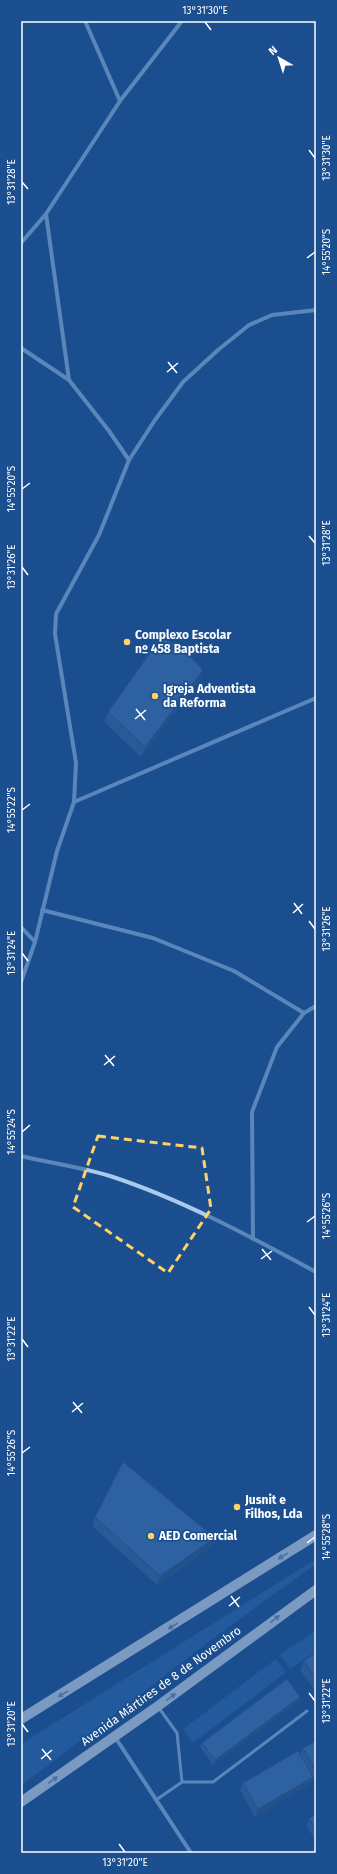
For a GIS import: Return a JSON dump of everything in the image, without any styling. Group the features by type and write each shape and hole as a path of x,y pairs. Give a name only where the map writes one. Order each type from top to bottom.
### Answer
{"main road":[{"path":"21,1719 316,1535"},
{"name":"Avenida Mártires de 8 de Novembro","path":"21,1802 115,1737 316,1590"}],"street":[{"path":"85,21 120,101"},
{"path":"21,244 46,214 120,101 182,21"},
{"path":"46,214 69,380"},
{"path":"21,982 35,942 56,851 74,802 76,763 55,634 56,614 99,535 129,460 182,382 249,325 272,315 316,310"},
{"path":"21,348 69,380 109,431 129,460"},
{"path":"74,802 316,698"},
{"path":"42,910 153,938 234,971 304,1013"},
{"path":"21,927 35,942"},
{"path":"253,1239 252,1112 277,1047 304,1013 316,1006"},
{"path":"21,1156 109,1176 184,1206 253,1239 316,1272"},
{"path":"115,1737 191,1853"}],"lane":[{"path":"158,1706 177,1733 182,1782"},
{"path":"156,1800 182,1782 213,1782 307,1711"}],"highlighted area":[{"path":"98,1136 202,1148 211,1209 168,1273 73,1207"}],"shaded area":[{"path":"316,1559 316,1564 215,1637 21,1786 21,1744"},
{"path":"316,1630 316,1651 290,1669 280,1655"},
{"path":"276,1659 286,1672 193,1743 183,1729"}],"building":[{"name":"Igreja Adventista da Reforma","path":"162,636 186,652 203,670 145,747 108,712"},
{"name":"AED Comercial","path":"123,1462 215,1538 160,1576 95,1517"},
{"path":"316,1652 316,1679 304,1661"},
{"path":"287,1679 300,1697 215,1760 202,1743"},
{"path":"316,1741 316,1771 303,1748"},
{"path":"298,1751 313,1777 258,1809 243,1783"},
{"path":"316,1815 316,1830 309,1818"}],"place":[{"name":"Complexo Escolar nº 458 Baptista","path":"127,642"},
{"name":"Igreja Adventista da Reforma","path":"155,696"},
{"name":"Jusnit e Filhos, Lda","path":"237,1507"},
{"name":"AED Comercial","path":"151,1536"}]}
